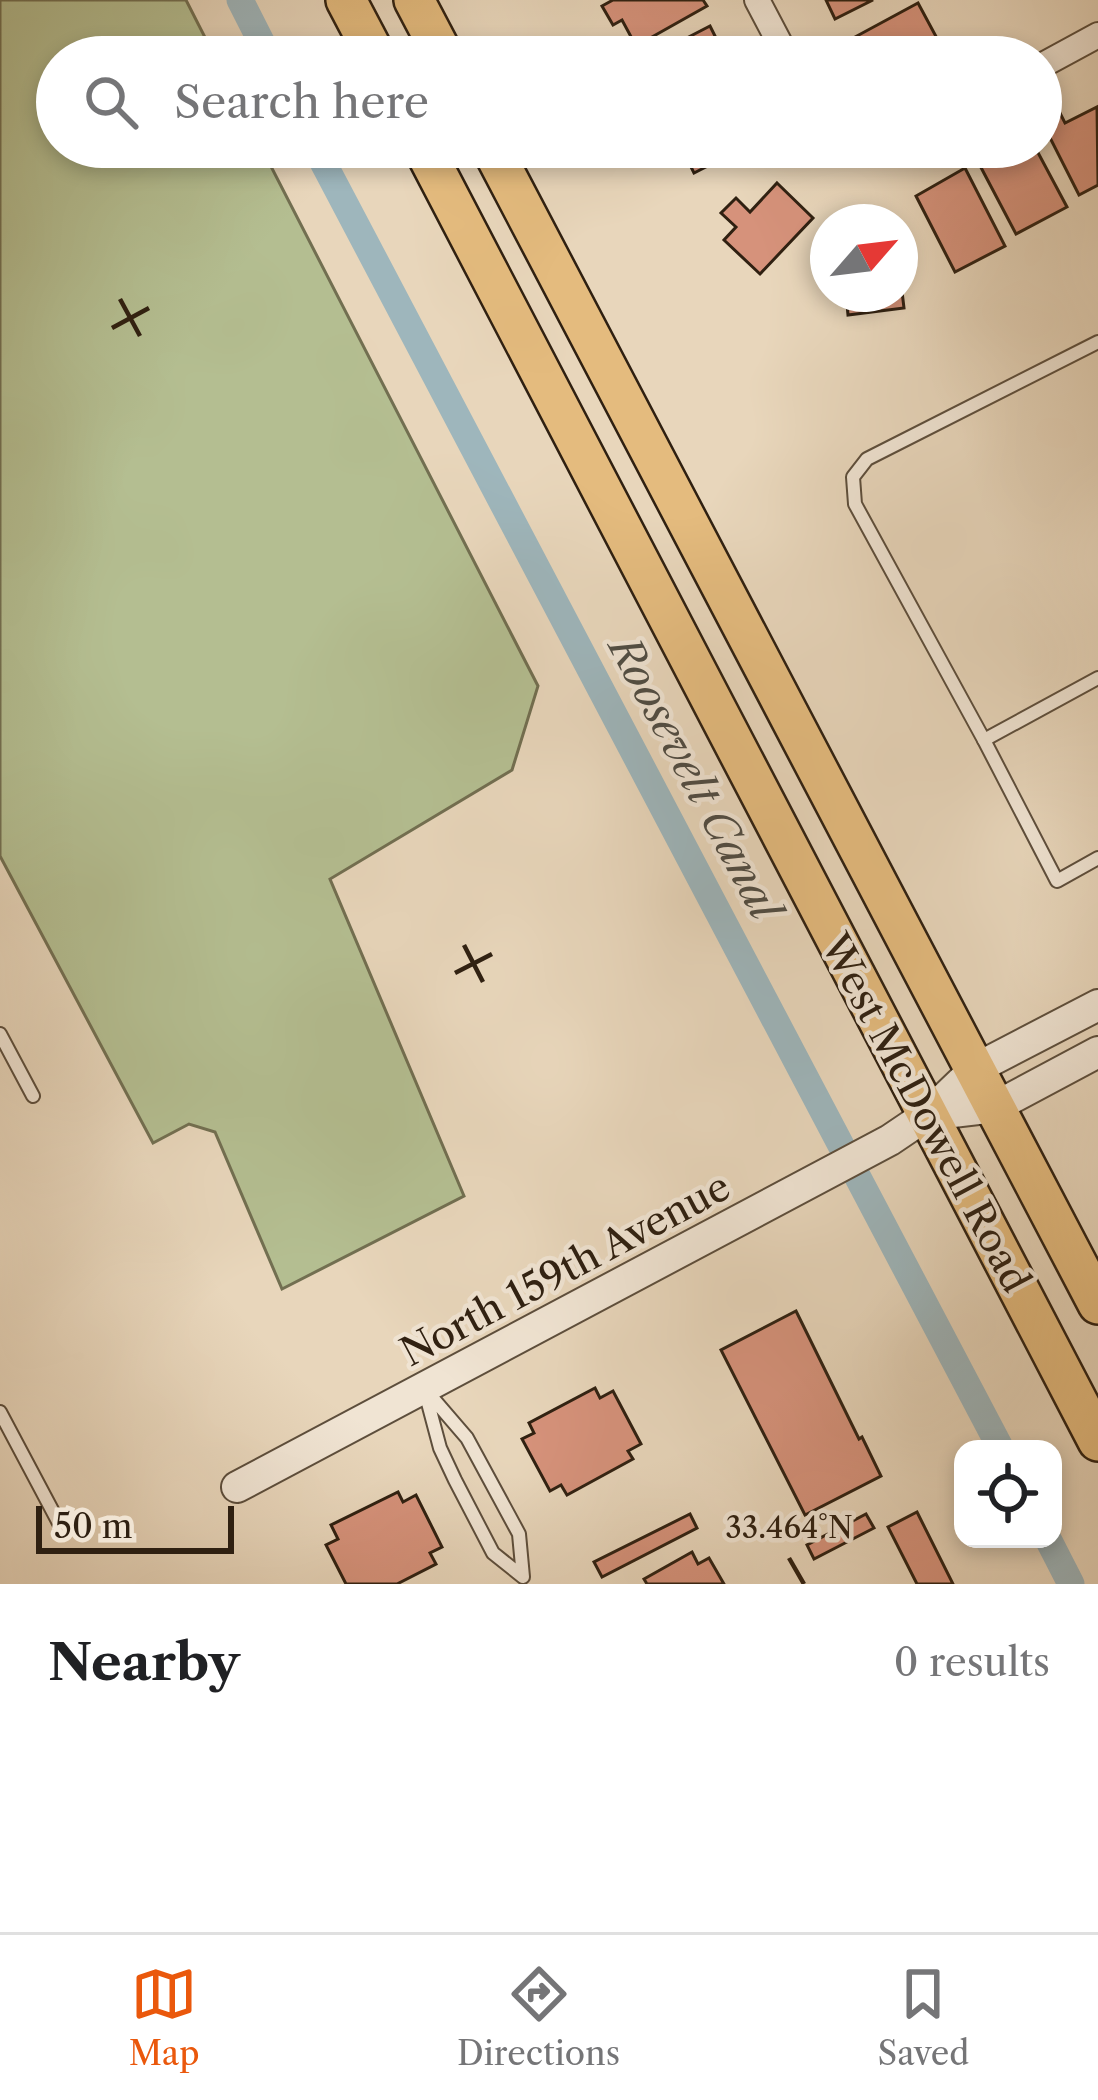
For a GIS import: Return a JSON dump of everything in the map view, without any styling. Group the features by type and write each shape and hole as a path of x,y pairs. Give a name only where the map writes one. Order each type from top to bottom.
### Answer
{"main road":[{"path":"346,0 365,36"},
{"path":"414,0 433,36"},
{"name":"West McDowell Road","path":"433,168 1098,1441"},
{"name":"West McDowell Road","path":"502,168 1098,1304"}],"street":[{"path":"757,0 776,36"},
{"path":"1062,55 1098,35"},
{"name":"North 159th Avenue","path":"237,1487 877,1147 927,1115 975,1070 1098,1005"},
{"name":"North 159th Avenue","path":"927,1115 995,1108 1098,1052"}],"lane":[{"path":"1098,342 867,460 853,478 855,504 1057,880 1098,858"},
{"path":"984,740 1098,678"},
{"path":"0,1034 33,1096"},
{"path":"424,1388 467,1438 519,1534 523,1576 493,1552 454,1480 424,1388"},
{"path":"0,1412 60,1526"}],"green space":[{"path":"0,0 186,0 204,36 36,36 36,168 272,168 538,686 512,770 330,879 464,1196 282,1289 215,1132 189,1124 153,1143 0,856"}],"building":[{"path":"613,0 703,0 707,6 654,36 631,36 622,20 613,25 602,6"},
{"path":"826,0 873,0 835,19"},
{"path":"918,3 936,36 857,36"},
{"path":"710,26 715,36 691,36"},
{"path":"1097,107 1098,185 1079,195 1062,161 1062,117 1065,123"},
{"path":"965,168 1005,246 955,272 916,196"},
{"path":"981,168 1046,168 1067,207 1016,234"},
{"path":"777,183 810,215 810,221 760,274 724,240 736,227 721,213 736,198 750,212"},
{"path":"796,1311 881,1476 805,1515 721,1350"},
{"path":"595,1388 600,1398 613,1391 641,1444 628,1451 633,1459 567,1495 561,1485 550,1491 522,1439 534,1433 529,1423"},
{"path":"398,1492 403,1502 416,1495 442,1547 430,1553 436,1564 397,1584 346,1584 326,1545 338,1539 331,1525"},
{"path":"917,1512 953,1584 917,1584 888,1527"},
{"path":"690,1514 697,1528 602,1577 594,1562"},
{"path":"866,1514 874,1528 814,1559 807,1545"},
{"path":"692,1552 698,1564 709,1558 724,1584 647,1584 644,1579"}],"waterway":[{"name":"Roosevelt Canal","path":"240,0 258,36"},
{"name":"Roosevelt Canal","path":"326,168 996,1440"},
{"name":"Roosevelt Canal","path":"1053,1548 1071,1584"}]}
